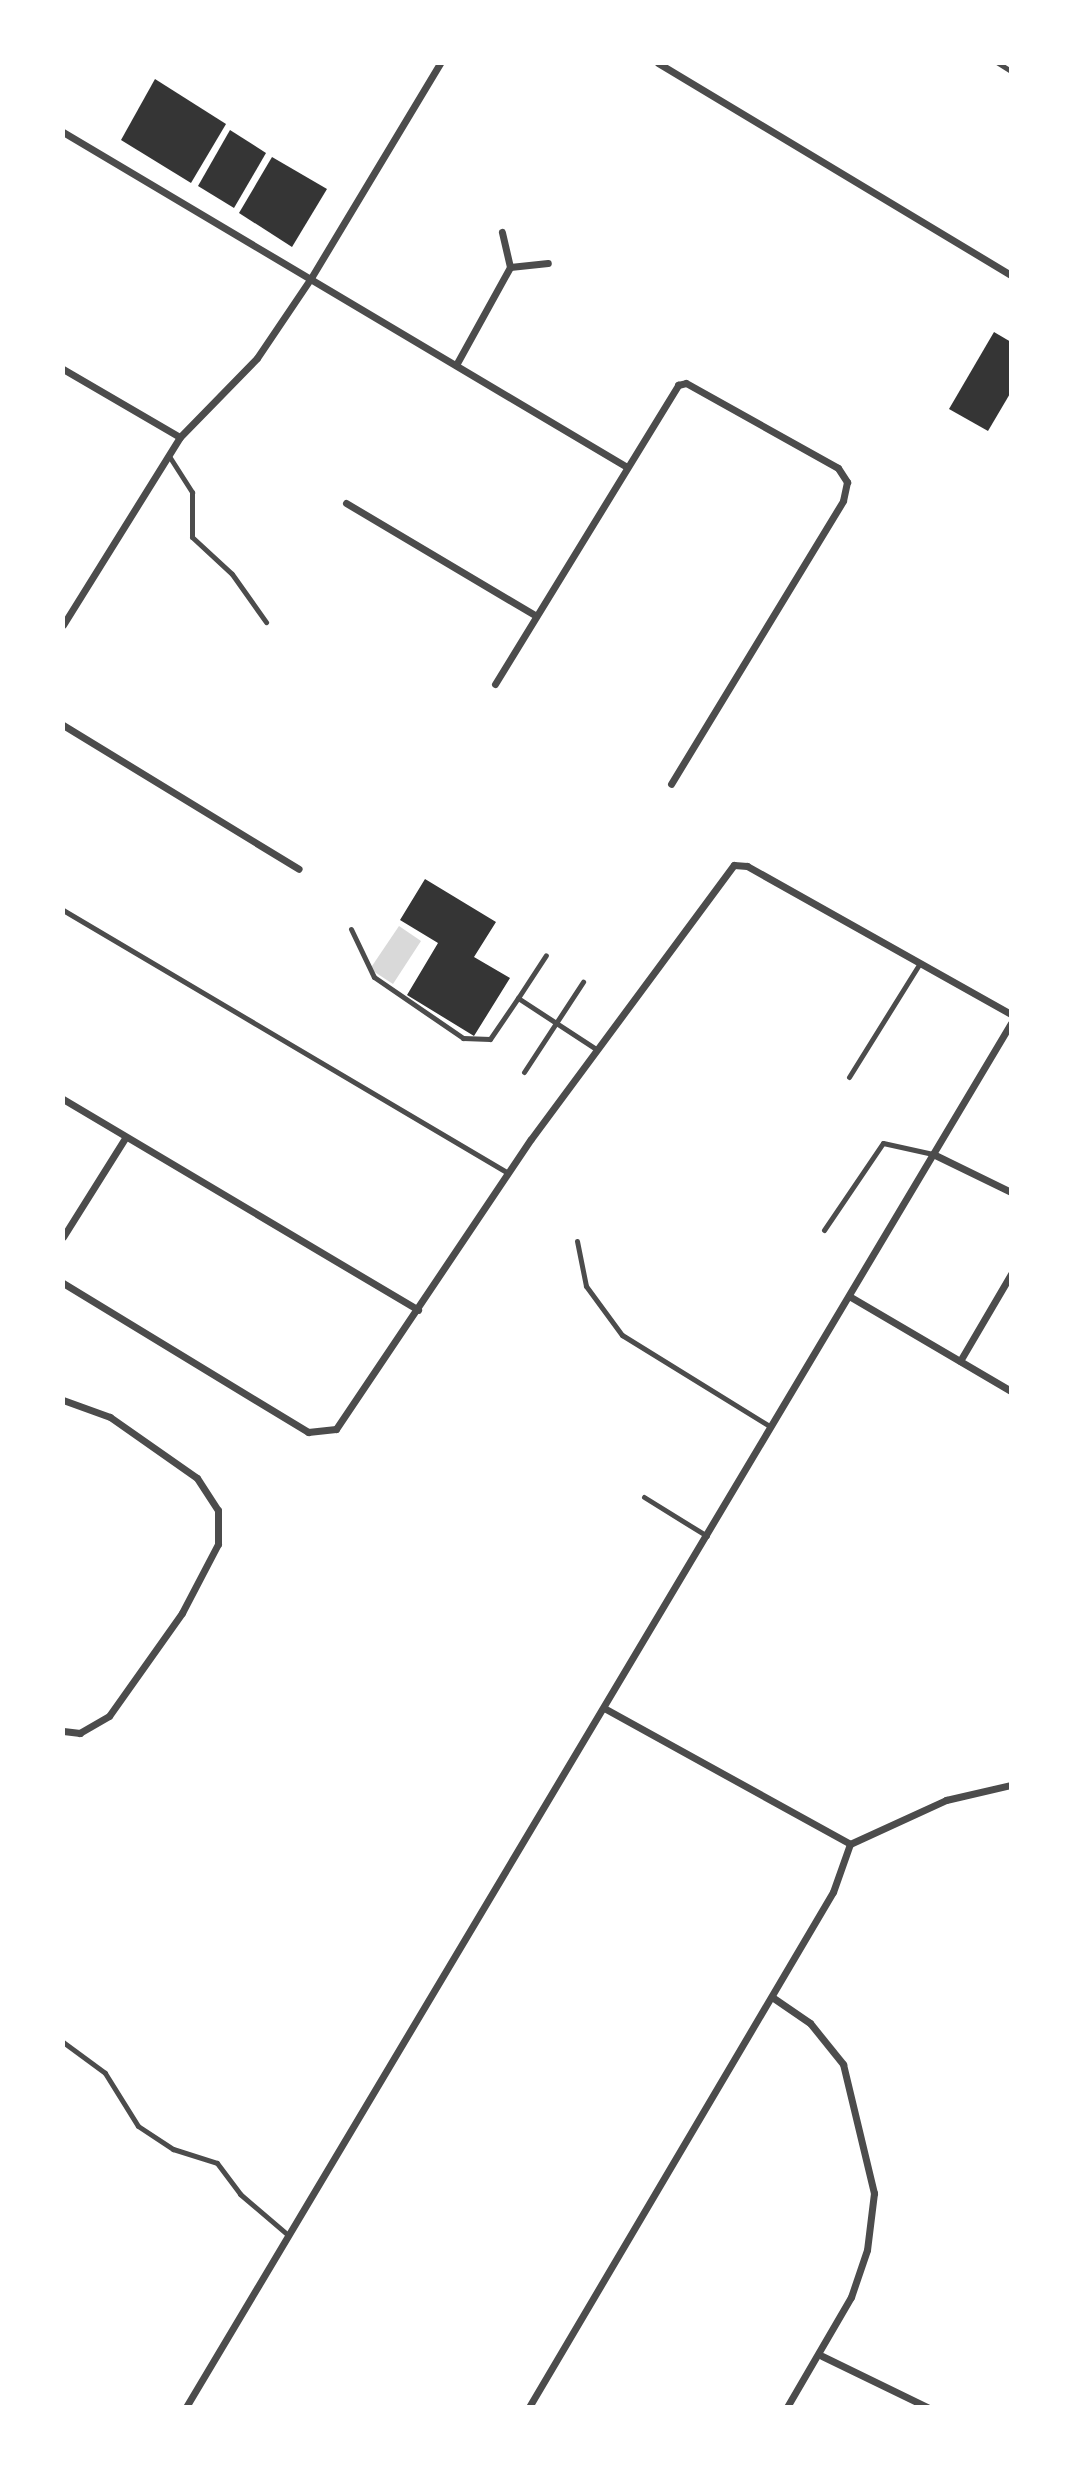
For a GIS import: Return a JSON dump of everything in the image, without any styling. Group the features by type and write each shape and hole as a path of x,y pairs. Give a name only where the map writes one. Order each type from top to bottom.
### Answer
{"street":[{"path":"63,625 180,437 257,358 311,278 440,63"},
{"path":"658,63 1011,275"},
{"path":"63,132 625,466"},
{"path":"456,365 510,267 502,232"},
{"path":"510,267 548,263"},
{"path":"63,369 180,437"},
{"path":"495,684 625,466 678,385 686,383 838,468 847,482 843,501 671,784"},
{"path":"346,503 536,616"},
{"path":"63,725 299,869"},
{"path":"63,1283 322,1435 336,1429 508,1173 596,1049 734,866 747,866 1011,1014"},
{"path":"186,2407 1011,1023"},
{"path":"63,1099 418,1310"},
{"path":"63,1237 125,1138"},
{"path":"933,1154 1011,1192"},
{"path":"960,1362 1011,1274"},
{"path":"849,1296 1011,1391"},
{"path":"63,1400 110,1417 197,1478 218,1510 218,1544 182,1613 109,1716 80,1732 63,1731"},
{"path":"604,1708 850,1844"},
{"path":"529,2407 833,1892 850,1844 946,1800 1011,1785"},
{"path":"772,1997 810,2023 843,2064 874,2193 867,2250 822,2356 787,2407"},
{"path":"822,2356 927,2407"}],"lane":[{"path":"998,63 1011,71"},
{"path":"169,456 192,492 192,537 232,574 266,622"},
{"path":"63,910 508,1173"},
{"path":"351,929 374,977 463,1038 490,1039 546,955"},
{"path":"849,1077 920,963"},
{"path":"524,1072 583,982"},
{"path":"518,998 596,1049"},
{"path":"824,1230 883,1143 933,1154"},
{"path":"578,1241 586,1286 622,1335 771,1427"},
{"path":"644,1497 707,1536"},
{"path":"63,2042 104,2073 144,2132 217,2163 240,2194 288,2235"}],"shaded area":[{"path":"399,926 421,941 393,984 370,969"}],"building":[{"path":"155,79 226,124 191,183 121,140"},
{"path":"230,130 266,153 234,208 198,186"},
{"path":"272,157 327,189 292,247 239,213"},
{"path":"994,332 1011,342 1011,392 988,431 949,409"},
{"path":"425,879 496,922 474,957 510,978 474,1036 407,995 438,943 400,920"}]}
